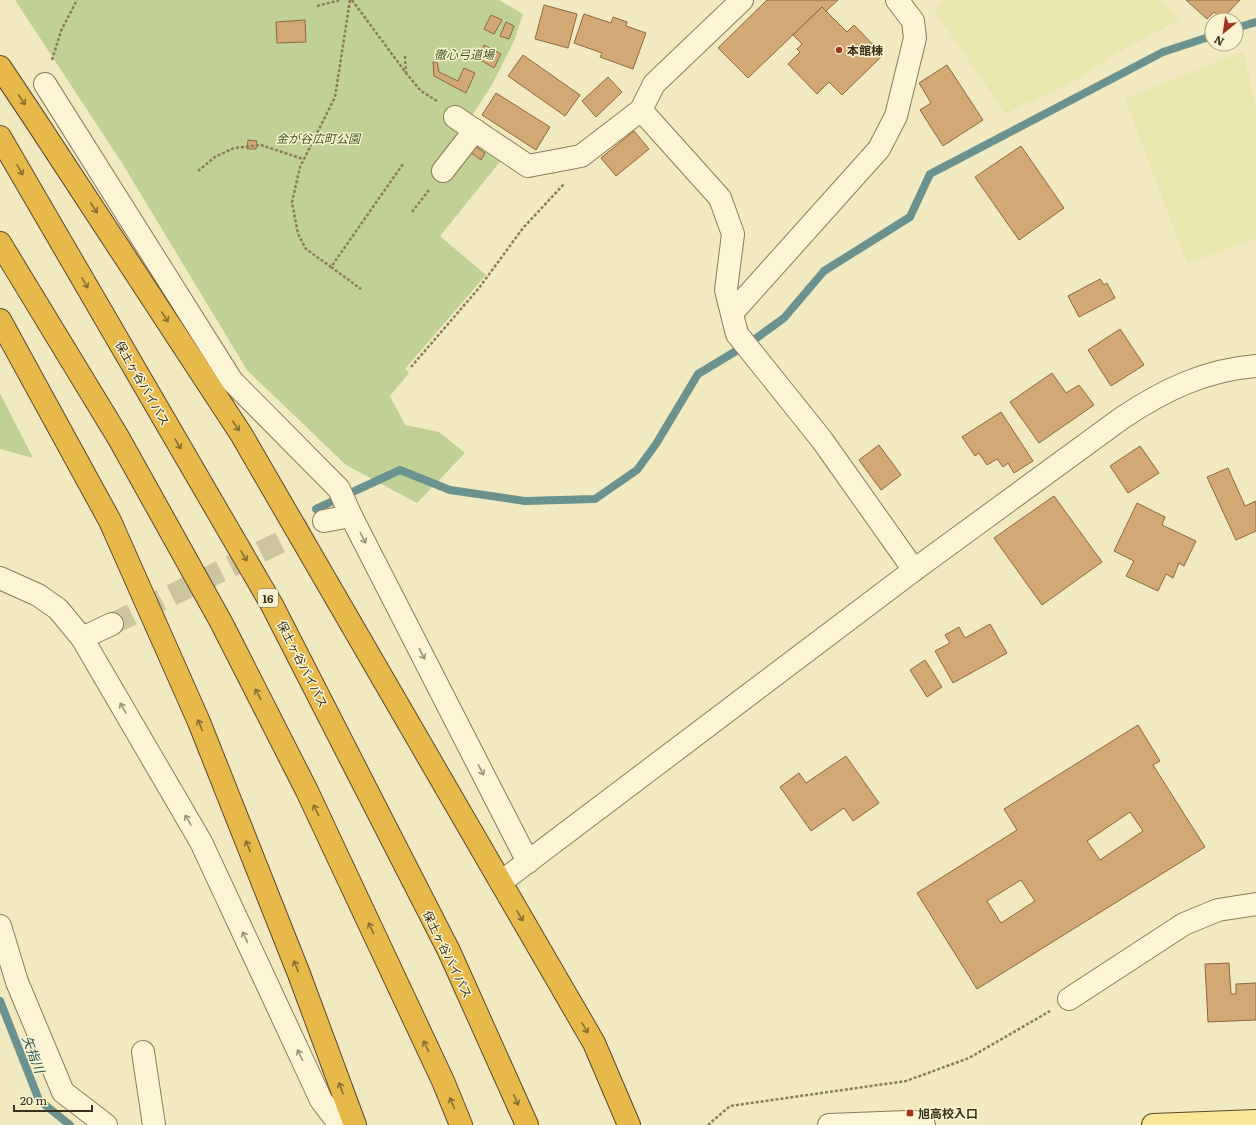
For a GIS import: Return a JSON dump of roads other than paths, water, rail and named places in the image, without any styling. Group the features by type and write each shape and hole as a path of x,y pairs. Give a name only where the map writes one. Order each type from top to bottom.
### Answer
{"highway":[{"path":"0,67 241,434 594,1043 629,1125"},
{"name":"保土ヶ谷バイパス","path":"0,137 272,605 449,951 527,1125"},
{"path":"0,243 118,437 221,622 308,791 462,1125"},
{"path":"0,320 110,521 199,722 299,974 355,1125"}],"main road":[{"path":"1153,1125 1256,1121"}],"street":[{"path":"455,117 528,166 581,156 641,110 654,84 742,0"},
{"path":"732,313 879,149 896,116 915,38 913,20 897,0"},
{"path":"45,84 232,381 339,489 351,516 528,862"},
{"path":"641,110 720,198 733,234 726,290 737,334 822,440 914,570"},
{"path":"443,171 476,130"},
{"path":"501,882 914,570 1148,400 1171,388 1199,377 1242,367 1256,366"},
{"path":"324,521 351,516"},
{"path":"0,578 38,595 58,609 82,638 201,842 321,1100 340,1125"},
{"path":"82,638 112,624"},
{"path":"1069,999 1184,924 1218,910 1256,904"},
{"path":"0,926 17,982 63,1092 106,1125"},
{"path":"143,1052 154,1125"},
{"path":"829,1125 907,1122 918,1122 924,1125"}],"waterway":[{"path":"1244,26 1256,22"},
{"path":"316,509 400,470 450,490 525,501 595,499 637,470 656,444 698,374 751,342 784,318 824,271 910,217 930,174 1163,52 1204,39"},
{"name":"矢指川","path":"0,1001 39,1100 70,1125"}],"tunnel":[{"path":"112,624 324,521"}],"place":[{"name":"本館棟","path":"839,50"},
{"name":"旭高校入口","path":"910,1113"}],"park label":[{"name":"徹心弓道場","path":"464,54"},
{"name":"金が谷広町公園","path":"318,138"}]}
